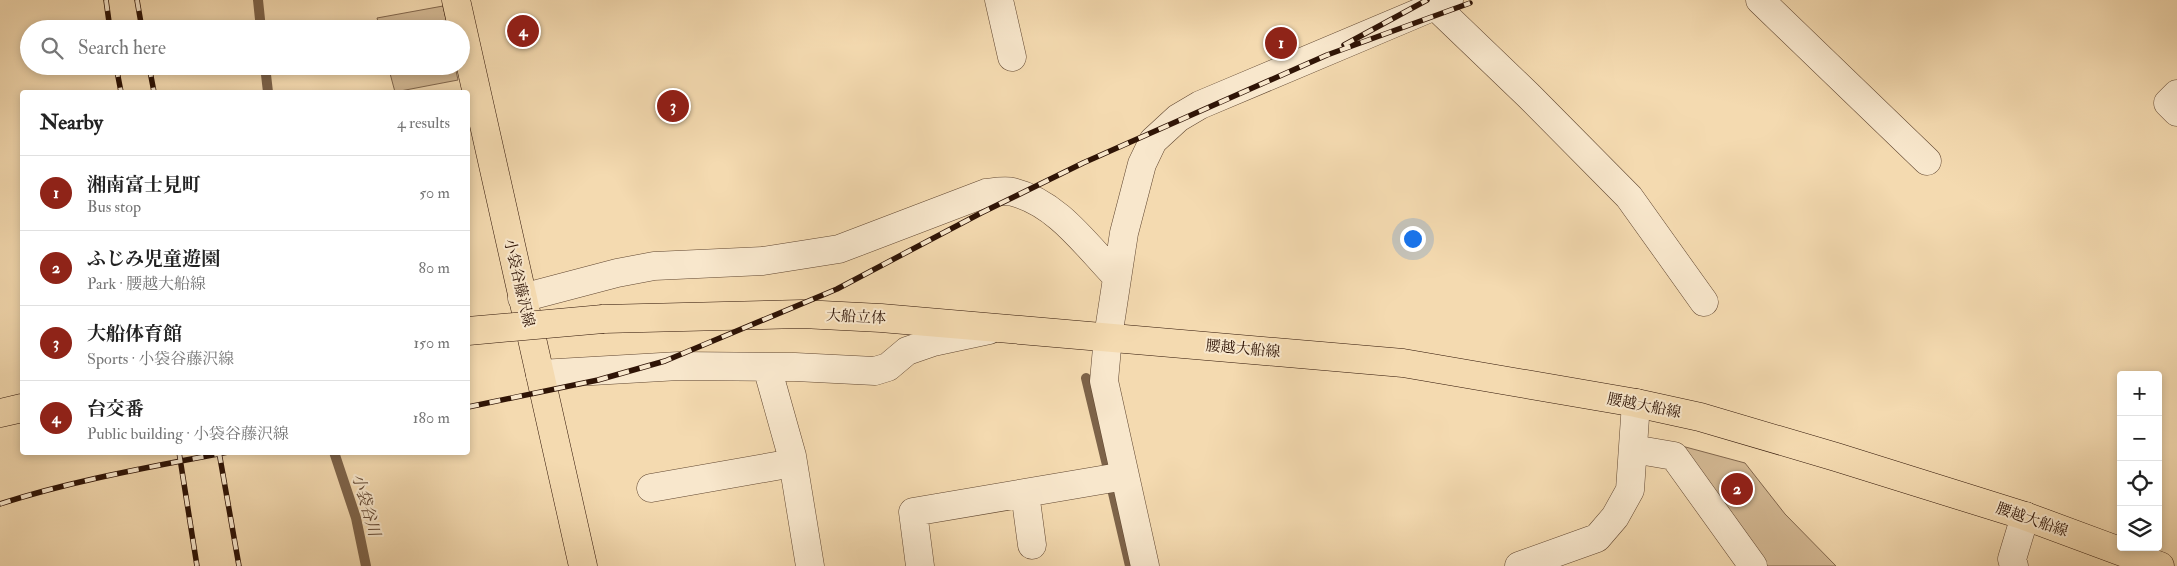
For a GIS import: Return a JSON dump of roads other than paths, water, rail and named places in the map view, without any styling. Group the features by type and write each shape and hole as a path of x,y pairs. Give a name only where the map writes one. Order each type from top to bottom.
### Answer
{"main road":[{"name":"小袋谷藤沢線","path":"456,0 460,20"},
{"name":"小袋谷藤沢線","path":"470,63 583,566"},
{"name":"大船立体","path":"470,331 603,319 802,314 1108,337"},
{"name":"腰越大船線","path":"1108,337 1403,363 1636,403 1700,417 2025,516 2160,566"},
{"path":"0,413 20,408"}],"street":[{"path":"999,0 1012,57"},
{"path":"1760,0 1927,162"},
{"path":"1145,566 1104,381 1108,337 1116,276 1142,164 1153,141 1178,118 1200,105 1437,2 1629,197 1704,302"},
{"path":"2177,94 2168,103 2177,112"},
{"path":"522,298 617,273 654,266 763,261 839,249 986,193 1011,191 1040,203 1064,221 1116,276"},
{"path":"540,374 679,366 875,371 888,367 907,351 933,342 1000,328"},
{"path":"767,367 793,463 810,566"},
{"path":"1519,566 1597,538 1615,516 1630,490 1636,403"},
{"path":"1633,449 1674,456 1753,566"},
{"path":"651,488 793,463"},
{"path":"920,566 914,512 1125,476"},
{"path":"1025,493 1032,545"},
{"path":"2014,566 2012,559 2025,516"}],"waterway":[{"name":"小袋谷川","path":"258,0 260,20"},
{"name":"小袋谷川","path":"266,75 268,90"},
{"path":"1086,378 1107,465"},
{"name":"小袋谷川","path":"335,455 356,518 366,566"},
{"path":"1113,493 1130,566"}],"railway":[{"path":"106,0 109,20"},
{"path":"137,0 140,20"},
{"path":"1344,45 1427,0"},
{"path":"470,407 598,380 665,361 837,289 981,213 1083,163 1327,55 1470,3"},
{"path":"118,75 121,90"},
{"path":"151,75 154,90"},
{"path":"179,455 197,566"},
{"path":"0,504 84,481 213,455"},
{"path":"220,455 239,566"}],"place":[{"name":"台交番","path":"523,31"},
{"name":"湘南富士見町","path":"1281,43"},
{"name":"大船体育館","path":"673,106"},
{"name":"ふじみ児童遊園","path":"1737,489"}]}
